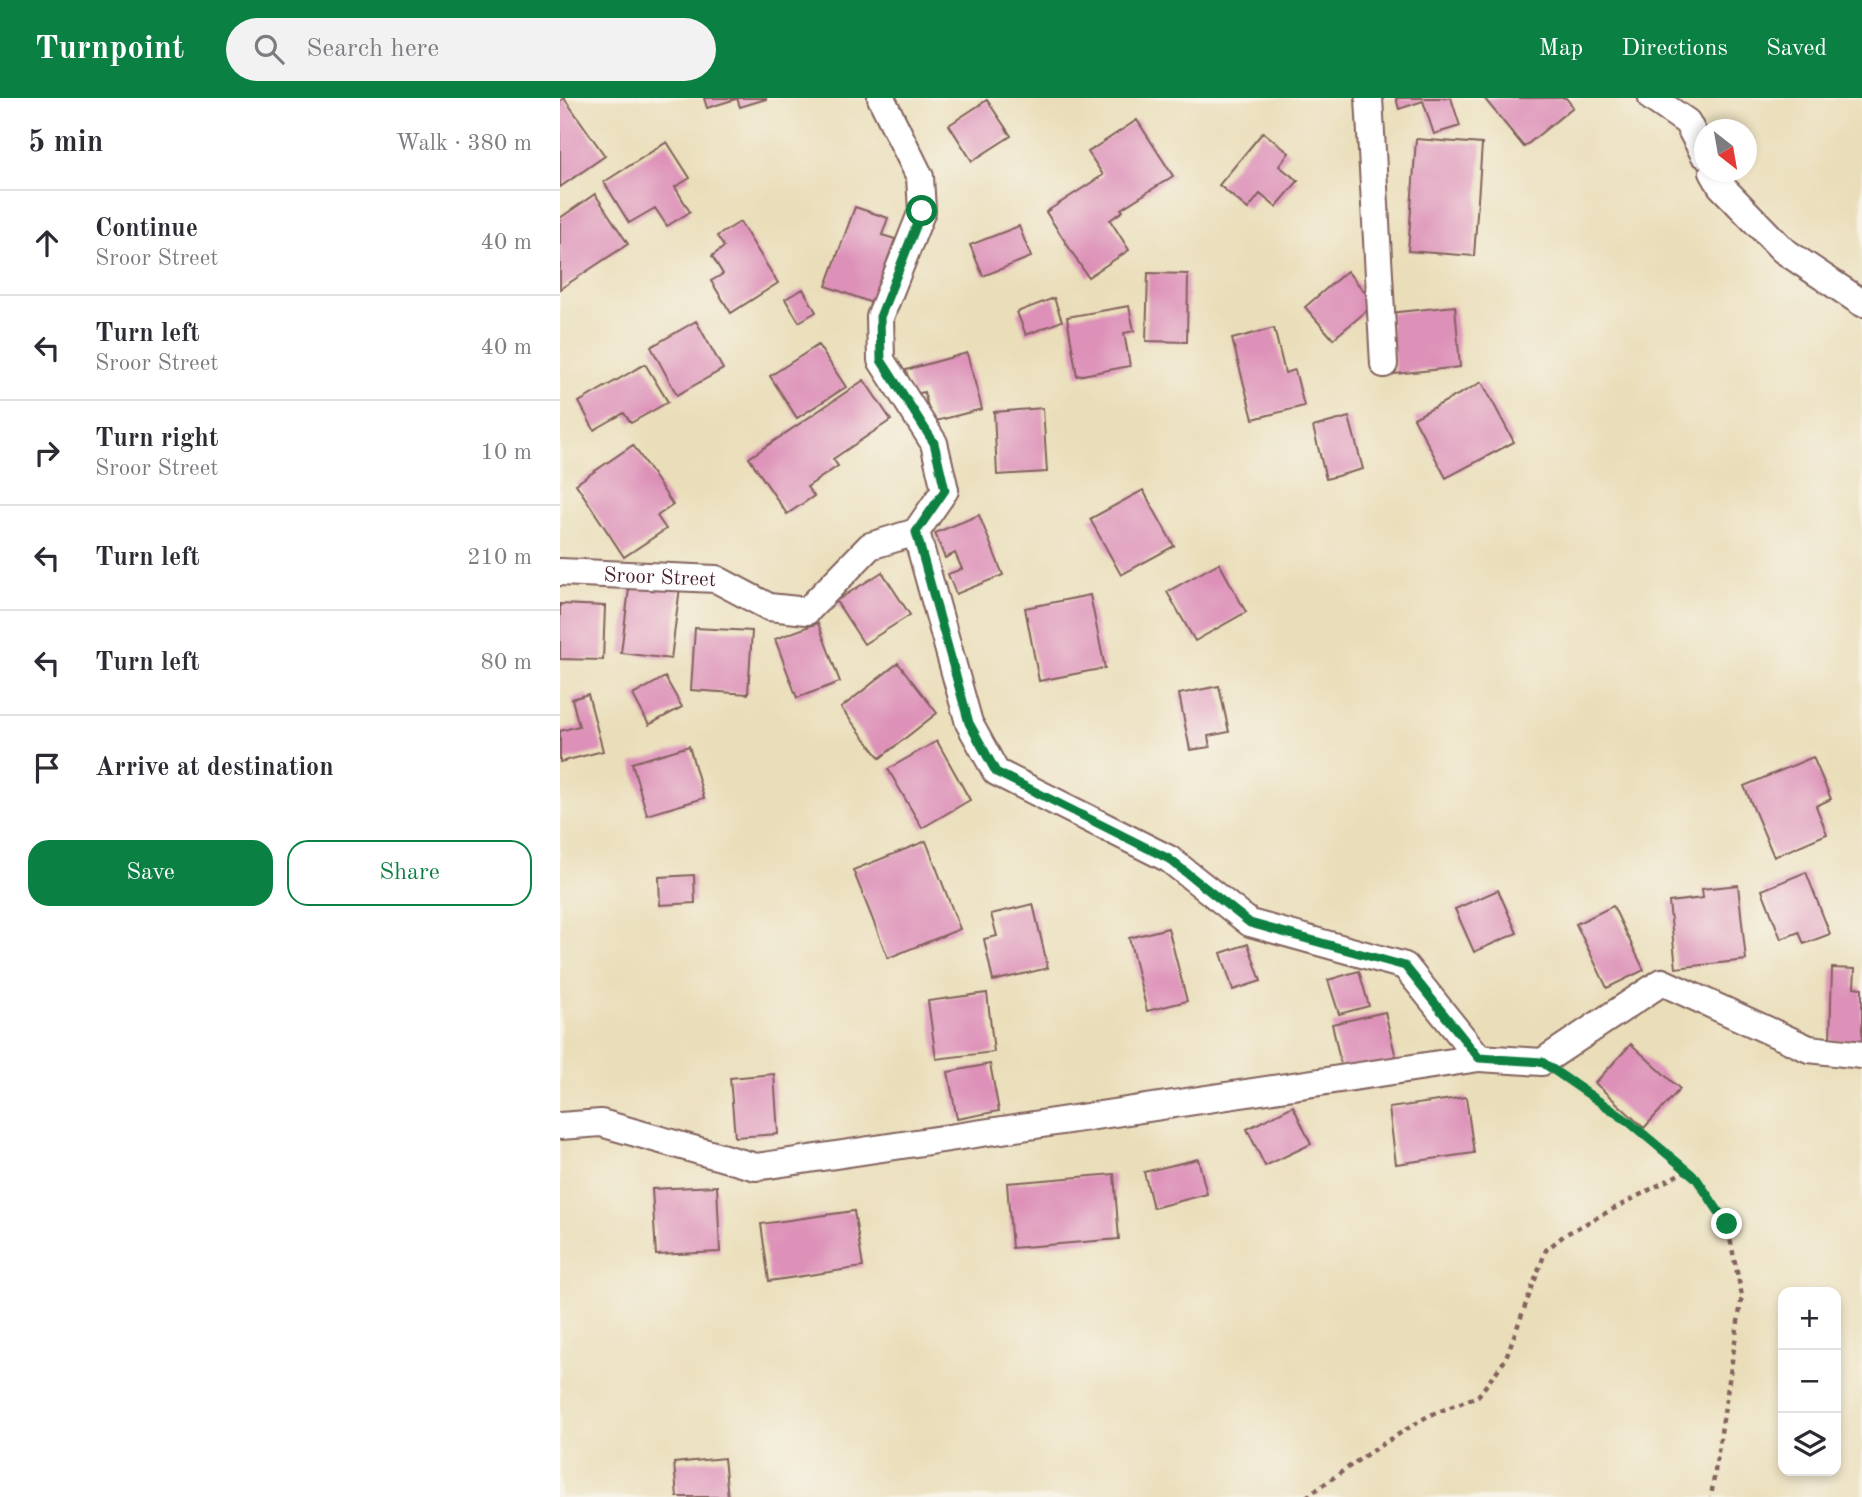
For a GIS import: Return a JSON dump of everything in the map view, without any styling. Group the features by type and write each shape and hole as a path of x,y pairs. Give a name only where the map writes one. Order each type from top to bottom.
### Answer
{"street":[{"path":"881,98 920,177 922,211 880,317 881,360 934,443 945,490 916,532 969,723 996,772 1169,859 1250,923 1405,966 1479,1058"},
{"path":"1369,98 1384,364"},
{"path":"1652,98 1687,121 1694,135"},
{"path":"1719,182 1783,250 1862,303"},
{"name":"Sroor Street","path":"560,572 716,579 769,607 807,611 870,546 916,532"},
{"path":"560,1126 601,1124 756,1167 1479,1058 1542,1062 1662,982 1809,1049 1862,1055"}],"path":[{"path":"1542,1062 1629,1122 1687,1170 1696,1178 1727,1224 1742,1296 1711,1497"},
{"path":"1306,1497 1428,1416 1478,1396 1505,1360 1546,1250 1566,1234 1687,1170"}],"building":[{"path":"564,98 605,156 560,187 560,101"},
{"path":"704,98 736,98 736,99 707,108"},
{"path":"737,98 766,98 766,99 740,107"},
{"path":"1396,98 1451,98 1460,126 1434,134 1423,101 1399,109"},
{"path":"1484,98 1566,98 1573,107 1524,147"},
{"path":"987,100 1011,136 972,161 949,125"},
{"path":"1137,120 1173,176 1121,209 1123,211 1110,220 1129,250 1088,277 1046,212 1103,175 1088,152"},
{"path":"1263,132 1289,153 1279,166 1298,181 1276,207 1260,194 1248,209 1219,185"},
{"path":"1416,139 1482,144 1474,256 1408,251"},
{"path":"667,142 690,178 675,187 690,212 667,226 655,208 629,223 604,182"},
{"path":"595,194 628,244 560,289 560,218"},
{"path":"855,207 888,218 882,235 895,239 872,303 826,286"},
{"path":"740,222 778,283 731,313 711,281 723,274 712,256 724,247 717,236"},
{"path":"1019,226 1031,257 983,276 970,245"},
{"path":"1347,271 1375,304 1333,339 1305,307"},
{"path":"1148,273 1188,274 1187,342 1146,341"},
{"path":"803,289 816,312 799,322 785,299"},
{"path":"1054,298 1062,321 1026,335 1017,312"},
{"path":"1129,306 1134,331 1124,333 1130,366 1077,376 1067,317"},
{"path":"1455,306 1460,367 1395,374 1389,313"},
{"path":"696,321 723,369 677,395 651,347"},
{"path":"1274,328 1285,373 1295,370 1304,406 1253,419 1232,339"},
{"path":"818,345 846,387 797,418 770,376"},
{"path":"967,353 982,409 932,422 924,392 912,395 906,370"},
{"path":"645,364 668,402 631,423 624,413 594,430 579,402"},
{"path":"864,380 891,420 833,459 838,466 807,487 814,496 787,514 749,458"},
{"path":"1482,382 1514,442 1446,478 1414,418"},
{"path":"1043,408 1047,472 997,475 994,412"},
{"path":"1349,417 1363,469 1326,479 1313,427"},
{"path":"633,445 673,505 657,516 666,529 624,557 576,484"},
{"path":"1143,490 1174,546 1121,575 1090,519"},
{"path":"979,515 1003,575 956,594 948,574 962,569 955,553 945,558 935,533"},
{"path":"1219,563 1246,612 1195,641 1167,592"},
{"path":"882,572 910,615 864,644 836,601"},
{"path":"630,581 680,587 671,659 621,653"},
{"path":"1090,595 1105,668 1039,681 1025,608"},
{"path":"560,604 605,606 603,660 560,659"},
{"path":"818,623 840,682 797,698 775,639"},
{"path":"695,628 752,631 748,694 691,690"},
{"path":"898,663 937,713 880,758 841,708"},
{"path":"665,677 682,707 649,725 633,695"},
{"path":"1219,686 1229,732 1208,736 1210,747 1190,750 1179,694"},
{"path":"588,694 603,751 560,762 560,731 579,726 572,699"},
{"path":"937,741 970,800 922,828 888,769"},
{"path":"689,746 704,798 647,815 632,763"},
{"path":"1813,757 1831,799 1816,806 1827,834 1774,857 1744,786"},
{"path":"926,841 960,929 888,958 853,870"},
{"path":"1806,872 1830,934 1804,944 1799,932 1781,939 1762,890"},
{"path":"694,875 695,903 660,905 659,877"},
{"path":"1738,885 1746,960 1676,968 1669,902 1703,898 1702,889"},
{"path":"1498,890 1517,933 1474,952 1455,909"},
{"path":"1033,904 1048,968 993,981 984,939 997,936 991,914"},
{"path":"1613,906 1644,970 1607,988 1576,924"},
{"path":"1168,928 1187,1001 1147,1011 1129,938"},
{"path":"1248,944 1261,981 1233,990 1221,953"},
{"path":"1832,968 1855,969 1854,987 1862,988 1862,1042 1830,1041"},
{"path":"1359,971 1369,1006 1339,1014 1328,980"},
{"path":"987,993 994,1052 936,1059 928,1001"},
{"path":"1385,1012 1397,1062 1343,1074 1332,1024"},
{"path":"1631,1044 1680,1089 1644,1128 1595,1083"},
{"path":"990,1064 999,1111 957,1119 948,1072"},
{"path":"774,1074 778,1134 735,1137 730,1078"},
{"path":"1466,1097 1474,1153 1396,1164 1389,1108"},
{"path":"1293,1106 1311,1144 1265,1166 1247,1129"},
{"path":"1198,1159 1207,1194 1153,1208 1144,1172"},
{"path":"1114,1174 1119,1239 1012,1248 1007,1183"},
{"path":"717,1186 720,1252 656,1255 652,1189"},
{"path":"854,1211 863,1267 769,1281 761,1224"},
{"path":"724,1458 728,1497 677,1497 674,1463"}],"route":[{"path":"922,211 880,317 881,360 934,443 945,490 916,532 969,723 996,772 1169,859 1250,923 1405,966 1479,1058 1542,1062 1629,1122 1696,1178 1727,1224"}]}
